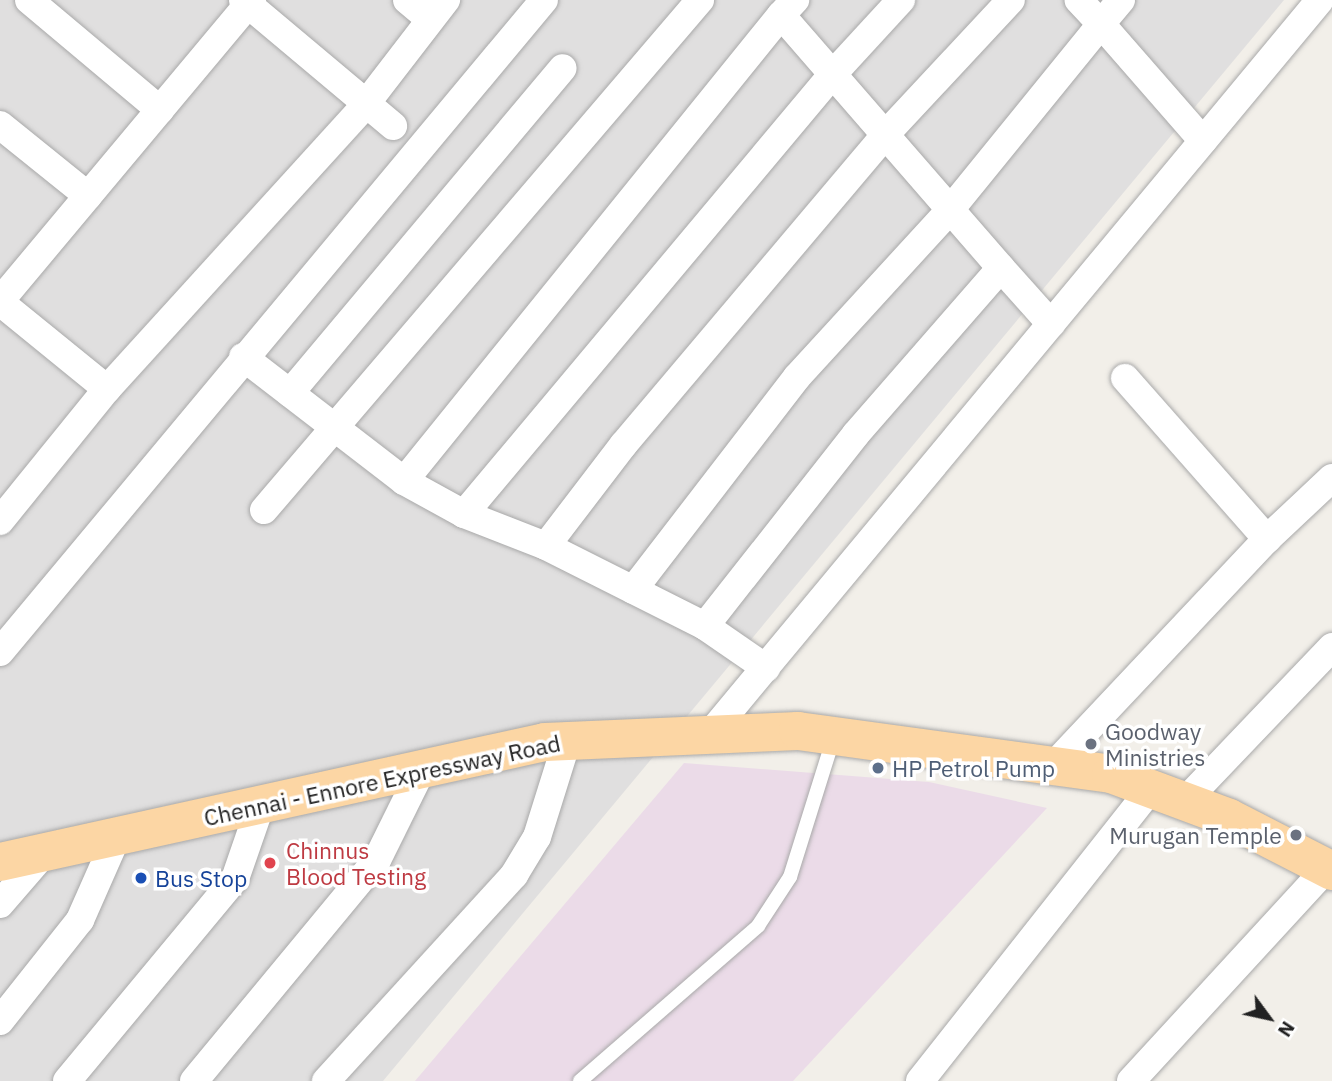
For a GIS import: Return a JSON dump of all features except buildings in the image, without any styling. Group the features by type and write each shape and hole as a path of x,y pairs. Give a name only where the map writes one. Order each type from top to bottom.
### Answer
{"main road":[{"name":"Chennai - Ennore Expressway Road","path":"0,862 422,769 568,741 798,731 1111,774 1168,794 1327,862"}],"street":[{"path":"29,0 160,110"},
{"path":"0,521 107,389 365,105 438,10 407,0"},
{"path":"0,652 243,357 544,0"},
{"path":"264,510 700,0"},
{"path":"464,514 832,75 901,0"},
{"path":"545,547 624,444 884,136 1011,0"},
{"path":"1079,0 1203,141"},
{"path":"633,590 797,377 950,210 1121,0"},
{"path":"710,734 1320,0"},
{"path":"107,389 0,302 248,2 365,105 393,126"},
{"path":"404,481 788,8 832,75 1051,324"},
{"path":"290,393 563,68"},
{"path":"0,125 88,196"},
{"path":"705,626 856,434 1001,268"},
{"path":"243,357 404,481 464,514 545,547 705,626 766,668"},
{"path":"1125,378 1267,539"},
{"path":"1054,766 1267,539 1332,478"},
{"path":"920,1081 1168,794 1332,647"},
{"path":"326,1081 514,875 537,836 568,741"},
{"path":"194,1081 377,860 422,769"},
{"path":"67,1081 235,879 261,804"},
{"path":"0,1021 80,920 117,836"},
{"path":"0,904 45,852"},
{"path":"1131,1081 1327,862"}],"lane":[{"path":"580,1081 758,926 790,877 834,736"}],"shaded area":[{"path":"0,0 1284,0 383,1081 0,1081"},
{"path":"684,763 929,782 1047,808 793,1081 415,1081"}],"place":[{"name":"Goodway Ministries","path":"1091,744"},
{"name":"HP Petrol Pump","path":"878,768"},
{"name":"Murugan Temple","path":"1296,835"},
{"name":"Chinnus Blood Testing","path":"270,863"},
{"name":"Bus Stop","path":"141,878"}]}
